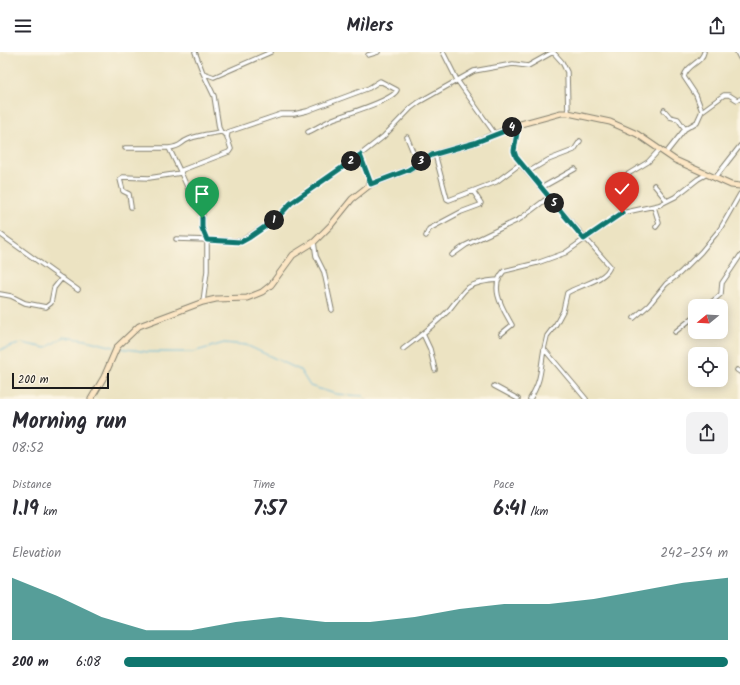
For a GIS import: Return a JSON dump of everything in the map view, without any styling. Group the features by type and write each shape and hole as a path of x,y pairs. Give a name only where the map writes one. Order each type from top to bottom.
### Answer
{"street":[{"path":"195,52 214,96 221,132"},
{"path":"203,73 214,77 271,52"},
{"path":"368,54 378,52"},
{"path":"443,52 457,80 495,134"},
{"path":"176,239 241,242 250,237 276,219 291,203 360,155 383,137 411,108 474,71 513,64 528,66 553,52 562,62 567,72 568,113"},
{"path":"702,111 696,95 684,77 688,70 704,56 704,52"},
{"path":"737,52 740,58"},
{"path":"227,135 228,132 271,117 307,111 369,88 380,81 397,90 395,94 332,120 308,132"},
{"path":"666,153 685,129 697,122 702,111 711,106 724,94 737,100 740,99"},
{"path":"664,110 670,117 678,119 685,129"},
{"path":"91,399 104,377 117,348 139,326 203,302 216,299 247,298 262,292 271,285 294,255 314,242 331,225 352,199 371,184 408,170 420,161 435,154 474,143 518,126 560,113 568,113 620,125 660,150 715,178 731,185 740,186"},
{"path":"518,126 514,151 520,164 584,239 610,266 610,269 590,283 567,293 562,311 556,324 547,336 538,386 530,399"},
{"path":"126,148 169,148 180,146 187,140 201,135 221,132 227,135 231,148 229,152 182,170 181,173 149,178 123,177 120,179 123,191 129,194 131,207"},
{"path":"407,137 416,157 420,161"},
{"path":"528,172 548,160 574,150 580,141"},
{"path":"715,178 740,146"},
{"path":"169,148 189,191 200,201 203,207 202,228 207,240 207,271 203,302"},
{"path":"613,183 648,162 660,150"},
{"path":"435,154 447,199 452,200 496,182 520,164"},
{"path":"360,155 371,184"},
{"path":"541,188 575,169"},
{"path":"501,334 512,325 503,312 498,295 499,280 504,271 537,263 565,253 622,213 654,207 679,194 698,179 708,174"},
{"path":"654,185 667,201"},
{"path":"426,236 428,229 461,212 480,206 481,203 473,191"},
{"path":"634,318 649,305 666,284 701,252 720,229 740,194"},
{"path":"452,255 466,245 520,218 549,197"},
{"path":"654,207 659,223 656,227"},
{"path":"0,234 78,290"},
{"path":"314,242 316,256 324,272 332,310"},
{"path":"715,299 721,294 722,283 740,256"},
{"path":"0,294 11,296 26,303 46,307 51,303 54,288 62,278"},
{"path":"403,349 423,334 447,312 466,290 476,284 499,280"},
{"path":"675,332 688,322"},
{"path":"423,334 430,349 435,370"},
{"path":"544,349 586,399"},
{"path":"494,386 504,393 518,399"}],"waterway":[{"path":"0,350 22,343 46,348 63,337 86,340 114,347"},
{"path":"119,348 148,352 193,352 224,343 246,345 300,370 310,386 336,394 363,396 366,399"}],"route":[{"path":"202,218 202,228 207,240 241,242 276,219 291,203 312,187 360,155 371,184 390,175 408,170 420,161 432,155 474,143 518,126 514,154 520,164 584,239 622,213"}]}
